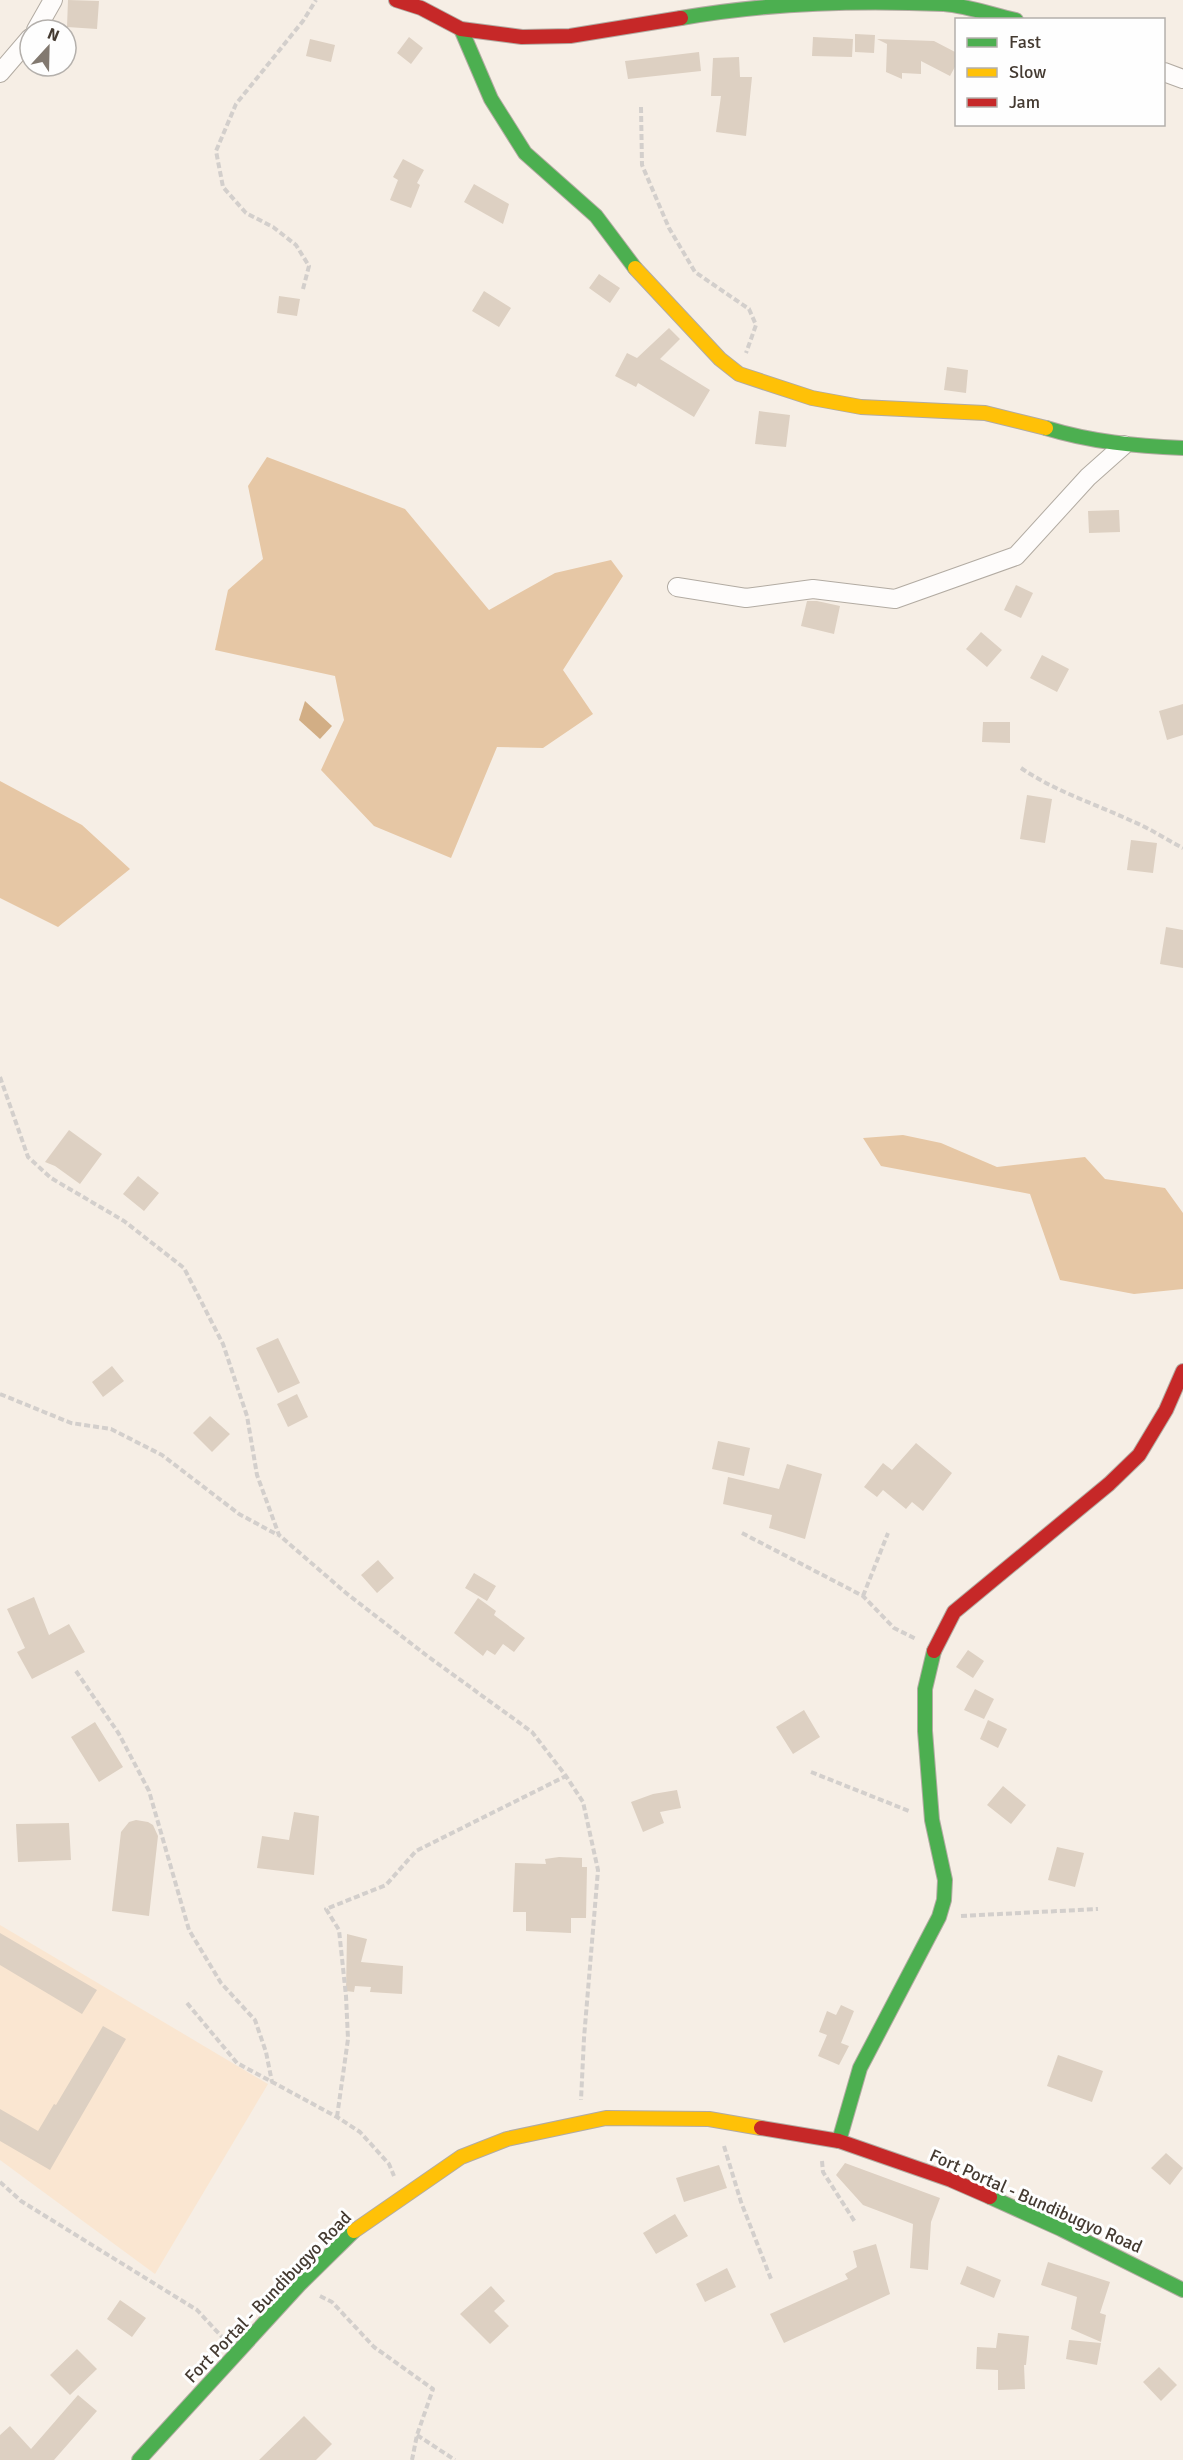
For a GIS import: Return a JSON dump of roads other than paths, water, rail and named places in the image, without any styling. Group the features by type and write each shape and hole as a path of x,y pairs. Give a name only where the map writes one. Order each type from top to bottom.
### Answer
{"street":[{"path":"43,18 53,0"},
{"path":"396,0 421,8 461,29 522,37 570,36 718,12 782,5 866,2 946,4 1007,18"},
{"path":"461,29 491,99 525,153 596,216 632,264 720,359 739,374 812,398 861,407 985,413 1031,423 1066,434 1124,445 1183,448"},
{"path":"0,72 18,52"},
{"path":"1165,72 1183,79"},
{"path":"677,587 746,598 813,589 895,599 1016,556 1088,477 1124,445"},
{"path":"839,2141 860,2068 939,1917 944,1900 945,1880 932,1820 925,1731 925,1689 935,1649 954,1612 1109,1484 1140,1455 1166,1410 1183,1371"},
{"name":"Fort Portal - Bundibugyo Road","path":"139,2460 299,2285 361,2224 461,2157 507,2139 580,2122 606,2118 709,2119 839,2141 951,2180 1061,2229 1183,2290"}]}
